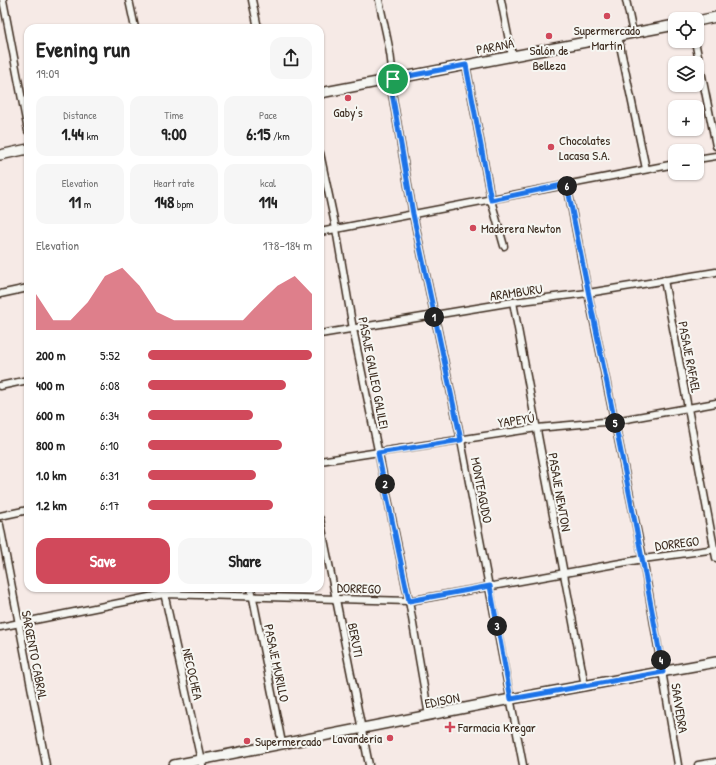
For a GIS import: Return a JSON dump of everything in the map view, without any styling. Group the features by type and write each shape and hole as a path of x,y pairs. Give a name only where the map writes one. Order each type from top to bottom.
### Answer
{"street":[{"path":"3,0 24,110"},
{"path":"129,0 134,24"},
{"path":"252,0 257,24"},
{"name":"MONTEAGUDO","path":"379,0 393,79 391,87 413,214 461,440 523,765"},
{"path":"501,0 512,56"},
{"path":"626,0 633,33"},
{"path":"704,20 716,17"},
{"name":"PARANÁ","path":"324,92 668,26"},
{"path":"618,36 646,169"},
{"path":"696,48 716,146"},
{"path":"466,65 491,200 504,246"},
{"path":"0,155 24,150"},
{"path":"704,158 716,156"},
{"path":"324,231 668,165"},
{"name":"PASAJE GALILEO GALILEI","path":"324,172 336,229 353,329 409,601 429,716"},
{"name":"SAAVEDRA","path":"567,184 643,559 678,765"},
{"name":"ARAMBURU","path":"324,333 513,302 588,293 716,272"},
{"name":"PASAJE RAFAEL","path":"664,280 716,558"},
{"path":"0,294 24,289"},
{"name":"PASAJE NEWTON","path":"513,302 585,686"},
{"path":"0,386 24,381"},
{"name":"YAPEYÚ","path":"324,460 537,428 615,421 716,403"},
{"path":"0,516 24,511"},
{"name":"SARGENTO CABRAL","path":"0,525 46,765"},
{"name":"BERUTI","path":"324,538 369,765"},
{"name":"DORREGO","path":"178,592 252,597 409,601 643,559 715,549"},
{"name":"DORREGO","path":"0,627 159,592"},
{"name":"NECOCHEA","path":"163,592 202,762"},
{"name":"PASAJE MURILLO","path":"251,592 282,743"},
{"name":"EDISON","path":"174,765 202,762 282,743 429,716 511,699 716,662"},
{"path":"698,765 716,762"}],"place":[{"name":"Supermercado Martín","path":"607,16"},
{"name":"Salón de Belleza","path":"549,36"},
{"name":"Gaby's","path":"348,98"},
{"name":"Chocolates Lacasa S.A.","path":"551,147"},
{"name":"Maderera Newton","path":"473,228"},
{"name":"Farmacia Kregar","path":"450,727"},
{"name":"Lavandería","path":"390,738"},
{"name":"Supermercado","path":"247,741"}],"route":[{"path":"466,65 491,200 567,184 643,559 663,672 511,699 490,586 409,601 378,453 461,440 413,214 391,87 393,79 466,65"}]}
